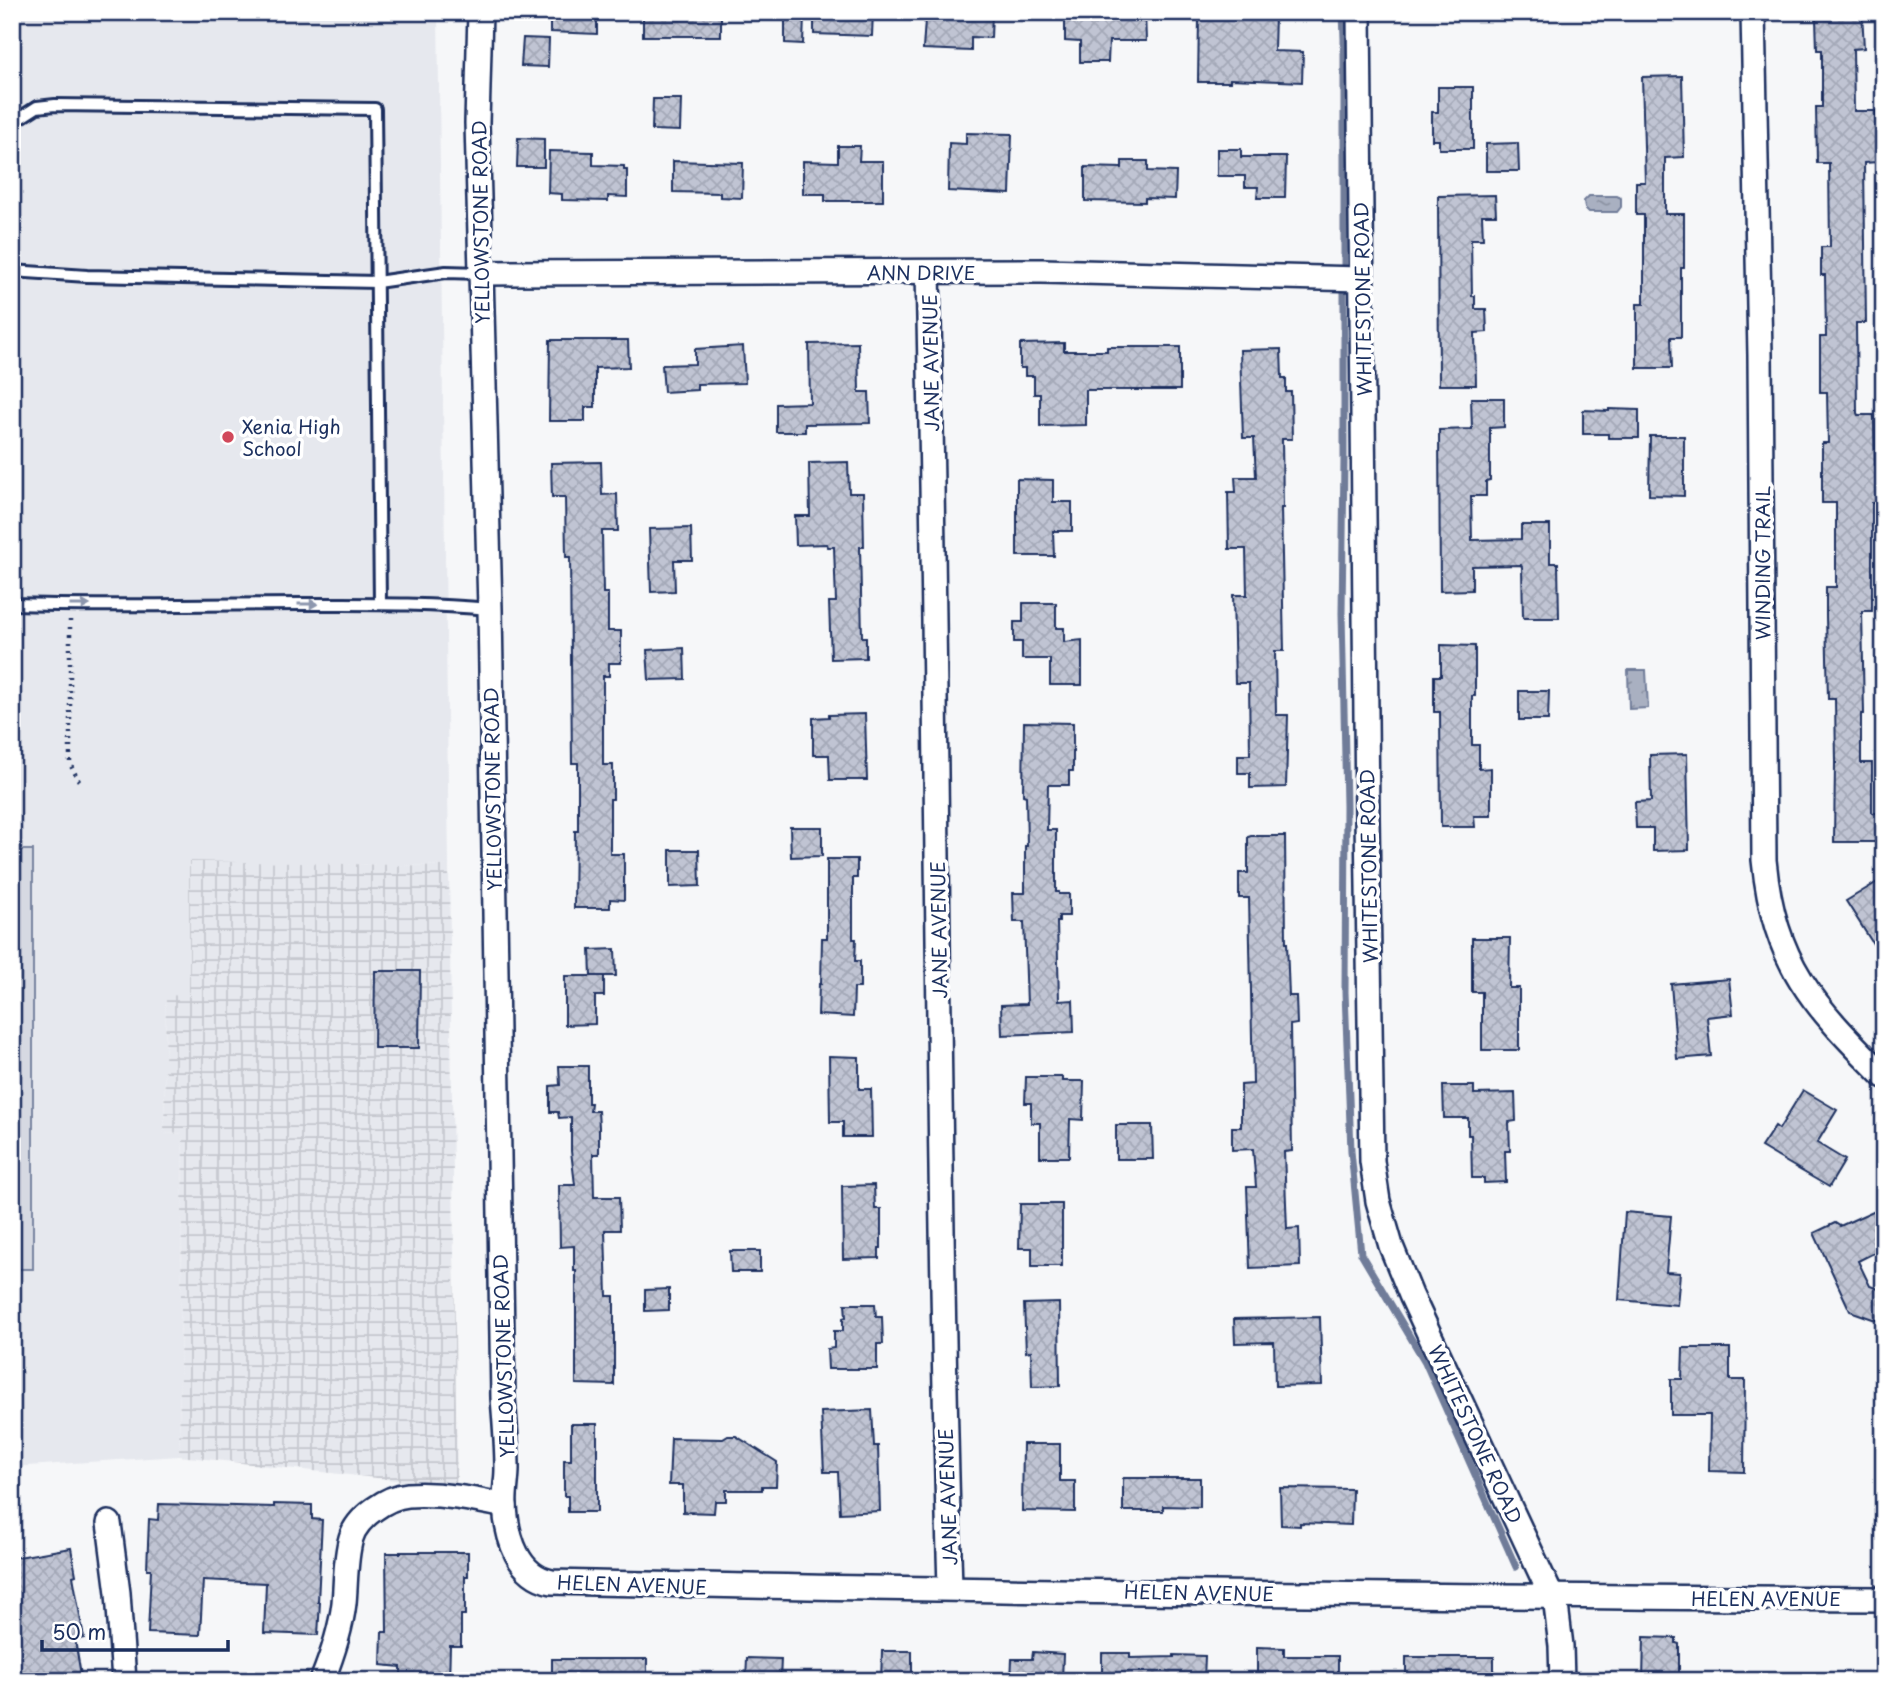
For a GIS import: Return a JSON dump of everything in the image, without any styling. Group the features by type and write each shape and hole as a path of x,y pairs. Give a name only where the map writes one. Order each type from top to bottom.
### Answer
{"street":[{"name":"YELLOWSTONE ROAD","path":"480,12 478,123 503,1398 507,1469 505,1506 509,1533 520,1563"},
{"name":"WHITESTONE ROAD","path":"1359,12 1372,1161 1378,1201 1396,1258 1455,1391 1549,1591 1555,1597 1562,1681"},
{"name":"WINDING TRAIL","path":"1753,12 1760,355 1764,860 1767,890 1782,944 1795,972 1824,1014 1884,1076"},
{"name":"ANN DRIVE","path":"481,273 928,272 1188,274 1361,279"},
{"name":"JANE AVENUE","path":"928,272 943,1359 950,1588"},
{"path":"322,1681 331,1659 344,1606 347,1554 352,1535 364,1517 380,1505 405,1495 463,1497 505,1506"},
{"path":"108,1523 118,1593 124,1681"},
{"name":"HELEN AVENUE","path":"520,1563 531,1574 552,1582 803,1588 1884,1599"}],"lane":[{"path":"12,123 37,107 55,105 374,109 380,604"},
{"path":"12,271 87,276 377,282 446,272 481,273"},
{"path":"12,604 380,604 450,605 489,609"}],"path":[{"path":"69,605 70,764 81,785"}],"shaded area":[{"name":"Xenia High School","path":"12,12 438,12 449,866 189,862 189,996 166,996 164,1133 183,1134 179,1456 12,1467"},
{"path":"12,850 33,850 33,1269 12,1269"},
{"path":"189,861 449,866 457,1487 179,1456 183,1134 164,1133 166,995 189,996"}],"water":[{"path":"1589,196 1617,196 1621,198 1621,207 1617,212 1589,212 1584,201"},
{"path":"1628,670 1646,670 1648,708 1629,709"}],"building":[{"path":"550,12 597,12 597,34 550,32"},
{"path":"643,12 721,12 721,36 643,36"},
{"path":"814,12 873,12 872,36 814,34"},
{"path":"947,12 992,12 991,38 971,37 971,51 923,49 925,20 947,20"},
{"path":"1065,12 1145,12 1146,41 1109,41 1108,62 1080,62 1080,42 1065,41"},
{"path":"1229,12 1275,14 1274,51 1303,52 1302,82 1230,79 1230,82 1198,82 1199,18 1229,19"},
{"path":"1831,12 1862,12 1864,48 1853,49 1854,111 1876,111 1877,162 1864,163 1866,323 1856,323 1857,413 1874,415 1875,465 1884,465 1884,503 1872,503 1872,611 1862,611 1864,714 1861,714 1861,763 1872,763 1872,813 1884,813 1884,842 1834,842 1835,699 1828,699 1826,587 1836,587 1836,503 1822,503 1822,443 1828,443 1827,392 1820,392 1820,337 1826,337 1825,275 1821,275 1821,247 1830,247 1829,163 1817,163 1816,107 1822,107 1822,50 1817,50 1816,18 1831,18"},
{"path":"785,15 804,16 803,44 785,43"},
{"path":"523,38 549,39 548,67 521,66"},
{"path":"1682,76 1684,157 1665,158 1665,214 1684,214 1681,337 1671,337 1672,368 1637,368 1637,304 1644,304 1644,215 1636,215 1636,182 1645,182 1642,77"},
{"path":"1438,87 1473,87 1473,149 1439,149 1439,140 1432,140 1432,112 1438,112"},
{"path":"653,99 681,99 680,131 652,130"},
{"path":"966,133 1012,134 1010,194 948,191 949,143 966,144"},
{"path":"518,138 544,139 544,167 517,167"},
{"path":"1518,143 1519,171 1486,171 1486,144"},
{"path":"838,146 860,146 859,161 883,161 883,201 825,201 825,194 803,194 803,161 838,162"},
{"path":"1217,149 1241,149 1241,157 1286,157 1285,198 1257,198 1258,187 1245,187 1245,176 1217,176"},
{"path":"549,151 593,152 593,165 624,166 624,170 627,170 627,197 608,196 608,201 562,200 562,194 548,193"},
{"path":"673,161 743,163 742,198 720,197 720,193 673,192"},
{"path":"1122,161 1148,161 1148,171 1176,172 1175,199 1145,198 1145,202 1085,201 1085,167 1122,168"},
{"path":"1495,195 1496,215 1482,215 1483,239 1471,239 1472,296 1475,296 1475,309 1486,309 1487,332 1475,333 1476,385 1439,385 1438,196"},
{"path":"550,340 628,340 629,367 595,368 595,407 585,407 585,421 549,421"},
{"path":"858,343 859,392 869,392 870,423 805,424 805,432 776,432 776,404 810,403 809,344"},
{"path":"1064,343 1064,351 1107,351 1107,347 1180,347 1180,390 1086,390 1086,425 1040,426 1040,394 1034,394 1034,376 1025,376 1025,368 1020,368 1020,344"},
{"path":"743,346 745,383 697,384 697,390 664,392 662,365 695,364 695,349"},
{"path":"1281,349 1282,378 1286,378 1286,392 1291,392 1292,439 1282,439 1284,651 1275,651 1276,715 1288,715 1286,787 1250,788 1250,773 1238,773 1238,755 1250,755 1249,683 1235,683 1233,595 1247,595 1246,549 1229,549 1228,492 1236,492 1235,477 1256,477 1254,438 1243,438 1240,350"},
{"path":"1471,398 1504,398 1504,427 1490,428 1490,480 1486,481 1486,496 1471,496 1472,540 1521,539 1521,525 1550,525 1550,563 1558,563 1559,618 1523,618 1521,565 1472,566 1472,590 1440,591 1439,430 1472,429"},
{"path":"1583,410 1639,410 1639,438 1608,438 1608,434 1583,434"},
{"path":"1650,436 1684,436 1684,496 1649,495"},
{"path":"601,462 602,495 617,494 618,531 602,531 603,593 608,593 608,631 621,631 621,663 609,663 609,676 603,676 603,765 613,765 610,854 624,854 624,900 610,899 610,908 574,908 578,763 572,763 570,557 566,557 565,497 552,497 551,463"},
{"path":"848,462 849,493 863,493 864,547 860,547 862,637 866,637 866,658 831,659 829,602 836,602 834,547 828,547 827,544 796,545 795,516 810,516 809,463"},
{"path":"1017,479 1053,480 1053,502 1072,502 1072,531 1053,531 1054,556 1017,556"},
{"path":"691,528 692,560 674,560 675,591 651,592 649,529"},
{"path":"1023,603 1056,603 1056,628 1064,628 1064,642 1082,640 1082,685 1050,685 1050,659 1022,659 1022,642 1014,642 1014,622 1023,622"},
{"path":"1441,645 1475,646 1472,745 1479,745 1479,769 1491,768 1491,816 1474,816 1475,827 1441,827 1440,712 1434,712 1434,676 1441,676"},
{"path":"684,648 685,679 649,680 647,650"},
{"path":"1519,691 1549,691 1548,720 1519,720"},
{"path":"865,714 867,780 830,780 829,755 813,755 813,718"},
{"path":"1024,722 1073,723 1073,771 1069,771 1069,785 1048,785 1047,830 1056,830 1056,892 1069,894 1069,916 1059,916 1057,922 1059,1001 1073,1000 1074,1032 1002,1035 1001,1005 1027,1004 1024,922 1014,922 1013,893 1025,893 1027,846 1026,796 1023,795"},
{"path":"1687,754 1689,850 1653,851 1653,828 1636,828 1635,802 1651,801 1650,755"},
{"path":"790,827 822,827 822,856 791,857"},
{"path":"1285,836 1289,996 1296,996 1297,1024 1290,1025 1292,1151 1284,1152 1287,1229 1299,1228 1300,1266 1250,1268 1247,1187 1256,1187 1253,1149 1232,1150 1232,1127 1241,1127 1241,1085 1253,1084 1249,898 1239,898 1239,873 1248,873 1248,837"},
{"path":"670,850 699,850 700,886 670,887"},
{"path":"827,859 857,859 857,878 853,878 853,939 856,939 855,961 860,961 860,988 854,988 853,1017 818,1015 822,938 827,938"},
{"path":"1884,878 1884,961 1846,901"},
{"path":"1472,938 1510,938 1509,988 1519,988 1519,1050 1482,1050 1482,992 1472,992"},
{"path":"615,949 616,976 591,976 590,950"},
{"path":"375,971 420,971 419,1048 374,1048"},
{"path":"565,976 604,976 604,996 595,996 595,1024 565,1025"},
{"path":"1729,979 1733,1014 1707,1017 1711,1056 1677,1059 1671,984"},
{"path":"829,1056 859,1057 859,1089 871,1089 872,1137 843,1137 843,1122 830,1122"},
{"path":"559,1066 588,1066 588,1103 591,1103 590,1111 598,1111 599,1127 599,1154 593,1154 594,1197 619,1197 620,1230 605,1230 607,1296 614,1296 614,1385 576,1384 574,1246 560,1247 559,1185 575,1185 571,1117 559,1118 558,1112 550,1112 550,1086 560,1085"},
{"path":"1026,1077 1062,1077 1062,1081 1084,1081 1083,1120 1070,1119 1069,1157 1040,1157 1040,1123 1031,1123 1031,1103 1025,1103"},
{"path":"1443,1086 1474,1086 1474,1094 1515,1093 1516,1121 1509,1122 1510,1151 1505,1151 1506,1182 1484,1183 1484,1178 1472,1178 1468,1118 1444,1118"},
{"path":"1803,1090 1837,1110 1817,1143 1845,1160 1829,1187 1761,1147 1775,1126 1779,1129"},
{"path":"1116,1125 1152,1125 1153,1159 1116,1159"},
{"path":"874,1185 875,1209 881,1209 879,1258 843,1259 842,1186"},
{"path":"1020,1204 1062,1204 1062,1266 1032,1266 1032,1248 1019,1248"},
{"path":"1884,1206 1884,1248 1858,1261 1870,1286 1884,1291 1884,1323 1850,1311 1814,1233 1835,1223 1840,1226"},
{"path":"1625,1212 1671,1216 1666,1272 1680,1273 1677,1305 1619,1300"},
{"path":"730,1251 760,1251 760,1272 731,1272"},
{"path":"669,1289 669,1310 645,1311 645,1290"},
{"path":"1059,1303 1060,1386 1032,1387 1031,1351 1026,1352 1024,1304"},
{"path":"845,1304 875,1304 876,1317 882,1317 883,1344 877,1344 877,1369 828,1369 827,1349 834,1348 834,1331 843,1331"},
{"path":"1320,1317 1322,1385 1275,1386 1274,1342 1235,1343 1234,1319"},
{"path":"1683,1348 1730,1348 1730,1380 1745,1380 1744,1472 1709,1471 1710,1415 1671,1415 1671,1379 1682,1379"},
{"path":"872,1410 874,1446 878,1446 880,1511 840,1513 838,1472 824,1472 821,1412"},
{"path":"571,1424 597,1424 597,1512 568,1512 568,1496 564,1496 564,1460 571,1460"},
{"path":"736,1436 777,1462 776,1486 762,1486 762,1490 726,1490 726,1501 715,1501 714,1513 683,1512 683,1485 669,1485 671,1438 723,1439"},
{"path":"1023,1444 1060,1444 1060,1481 1075,1481 1075,1512 1022,1511"},
{"path":"1123,1478 1200,1478 1200,1507 1163,1506 1163,1511 1123,1511"},
{"path":"1280,1488 1352,1489 1351,1525 1281,1525"},
{"path":"159,1504 274,1507 274,1504 312,1505 312,1519 322,1520 318,1635 264,1633 266,1583 203,1580 200,1635 148,1633 151,1569 147,1569 149,1519 158,1520"},
{"path":"71,1548 84,1638 75,1640 82,1681 12,1681 12,1558"},
{"path":"468,1552 465,1615 461,1615 461,1646 450,1646 449,1681 401,1681 401,1667 381,1665 382,1632 387,1632 386,1553"},
{"path":"1644,1637 1676,1638 1676,1643 1679,1644 1679,1681 1643,1681"},
{"path":"1257,1647 1284,1648 1284,1656 1338,1656 1338,1681 1257,1681"},
{"path":"882,1651 912,1651 912,1681 881,1681"},
{"path":"1033,1652 1063,1654 1062,1681 1011,1681 1012,1659 1032,1659"},
{"path":"1102,1653 1130,1653 1130,1658 1205,1656 1204,1681 1102,1681"},
{"path":"1406,1657 1494,1657 1494,1681 1406,1681"},
{"path":"747,1658 781,1659 780,1681 746,1681"},
{"path":"552,1659 647,1659 647,1681 552,1681"}],"waterway":[{"path":"1343,12 1342,613 1346,806 1345,992 1351,1151 1361,1254 1425,1362 1516,1567"}],"place":[{"name":"Xenia High School","path":"228,437"}]}
